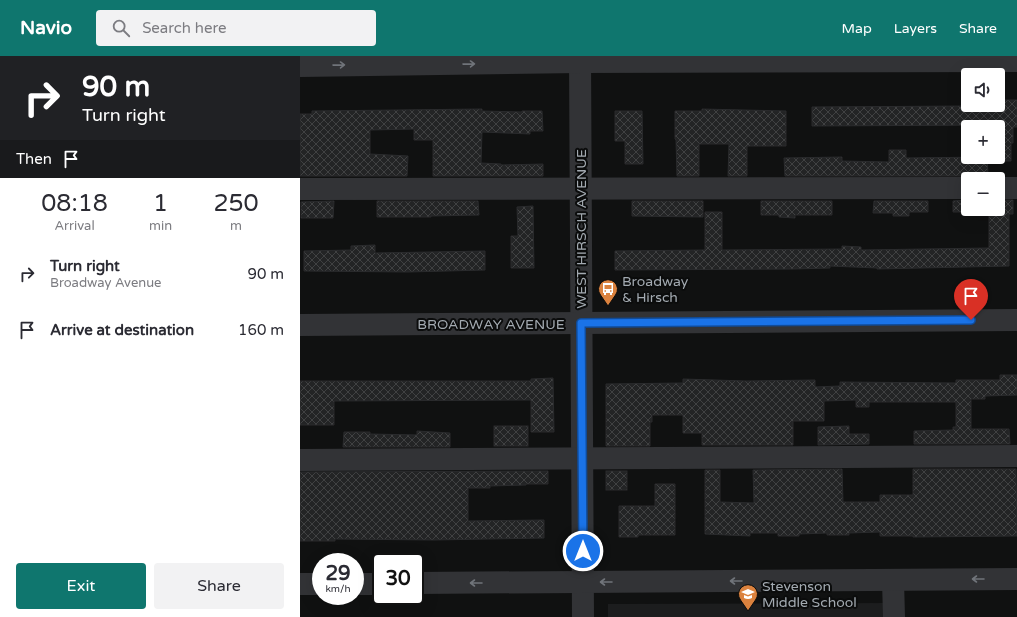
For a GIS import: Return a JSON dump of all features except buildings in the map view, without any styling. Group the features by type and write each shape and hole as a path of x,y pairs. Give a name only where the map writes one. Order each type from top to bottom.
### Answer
{"street":[{"path":"300,66 580,59 1017,61"},
{"name":"WEST HIRSCH AVENUE","path":"580,59 583,617"},
{"path":"300,189 961,188"},
{"path":"1005,188 1017,188"},
{"name":"BROADWAY AVENUE","path":"300,325 1017,320"},
{"path":"300,460 1017,456"},
{"path":"424,583 1017,579"},
{"path":"893,580 894,617"},
{"path":"300,584 312,584"}],"shaded area":[{"name":"Stevenson Middle School","path":"889,603 889,617 608,617 608,604"}],"place":[{"name":"Broadway & Hirsch","path":"608,306"},
{"name":"Stevenson Middle School","path":"748,611"}],"route":[{"path":"583,551 581,323 971,320"}]}
